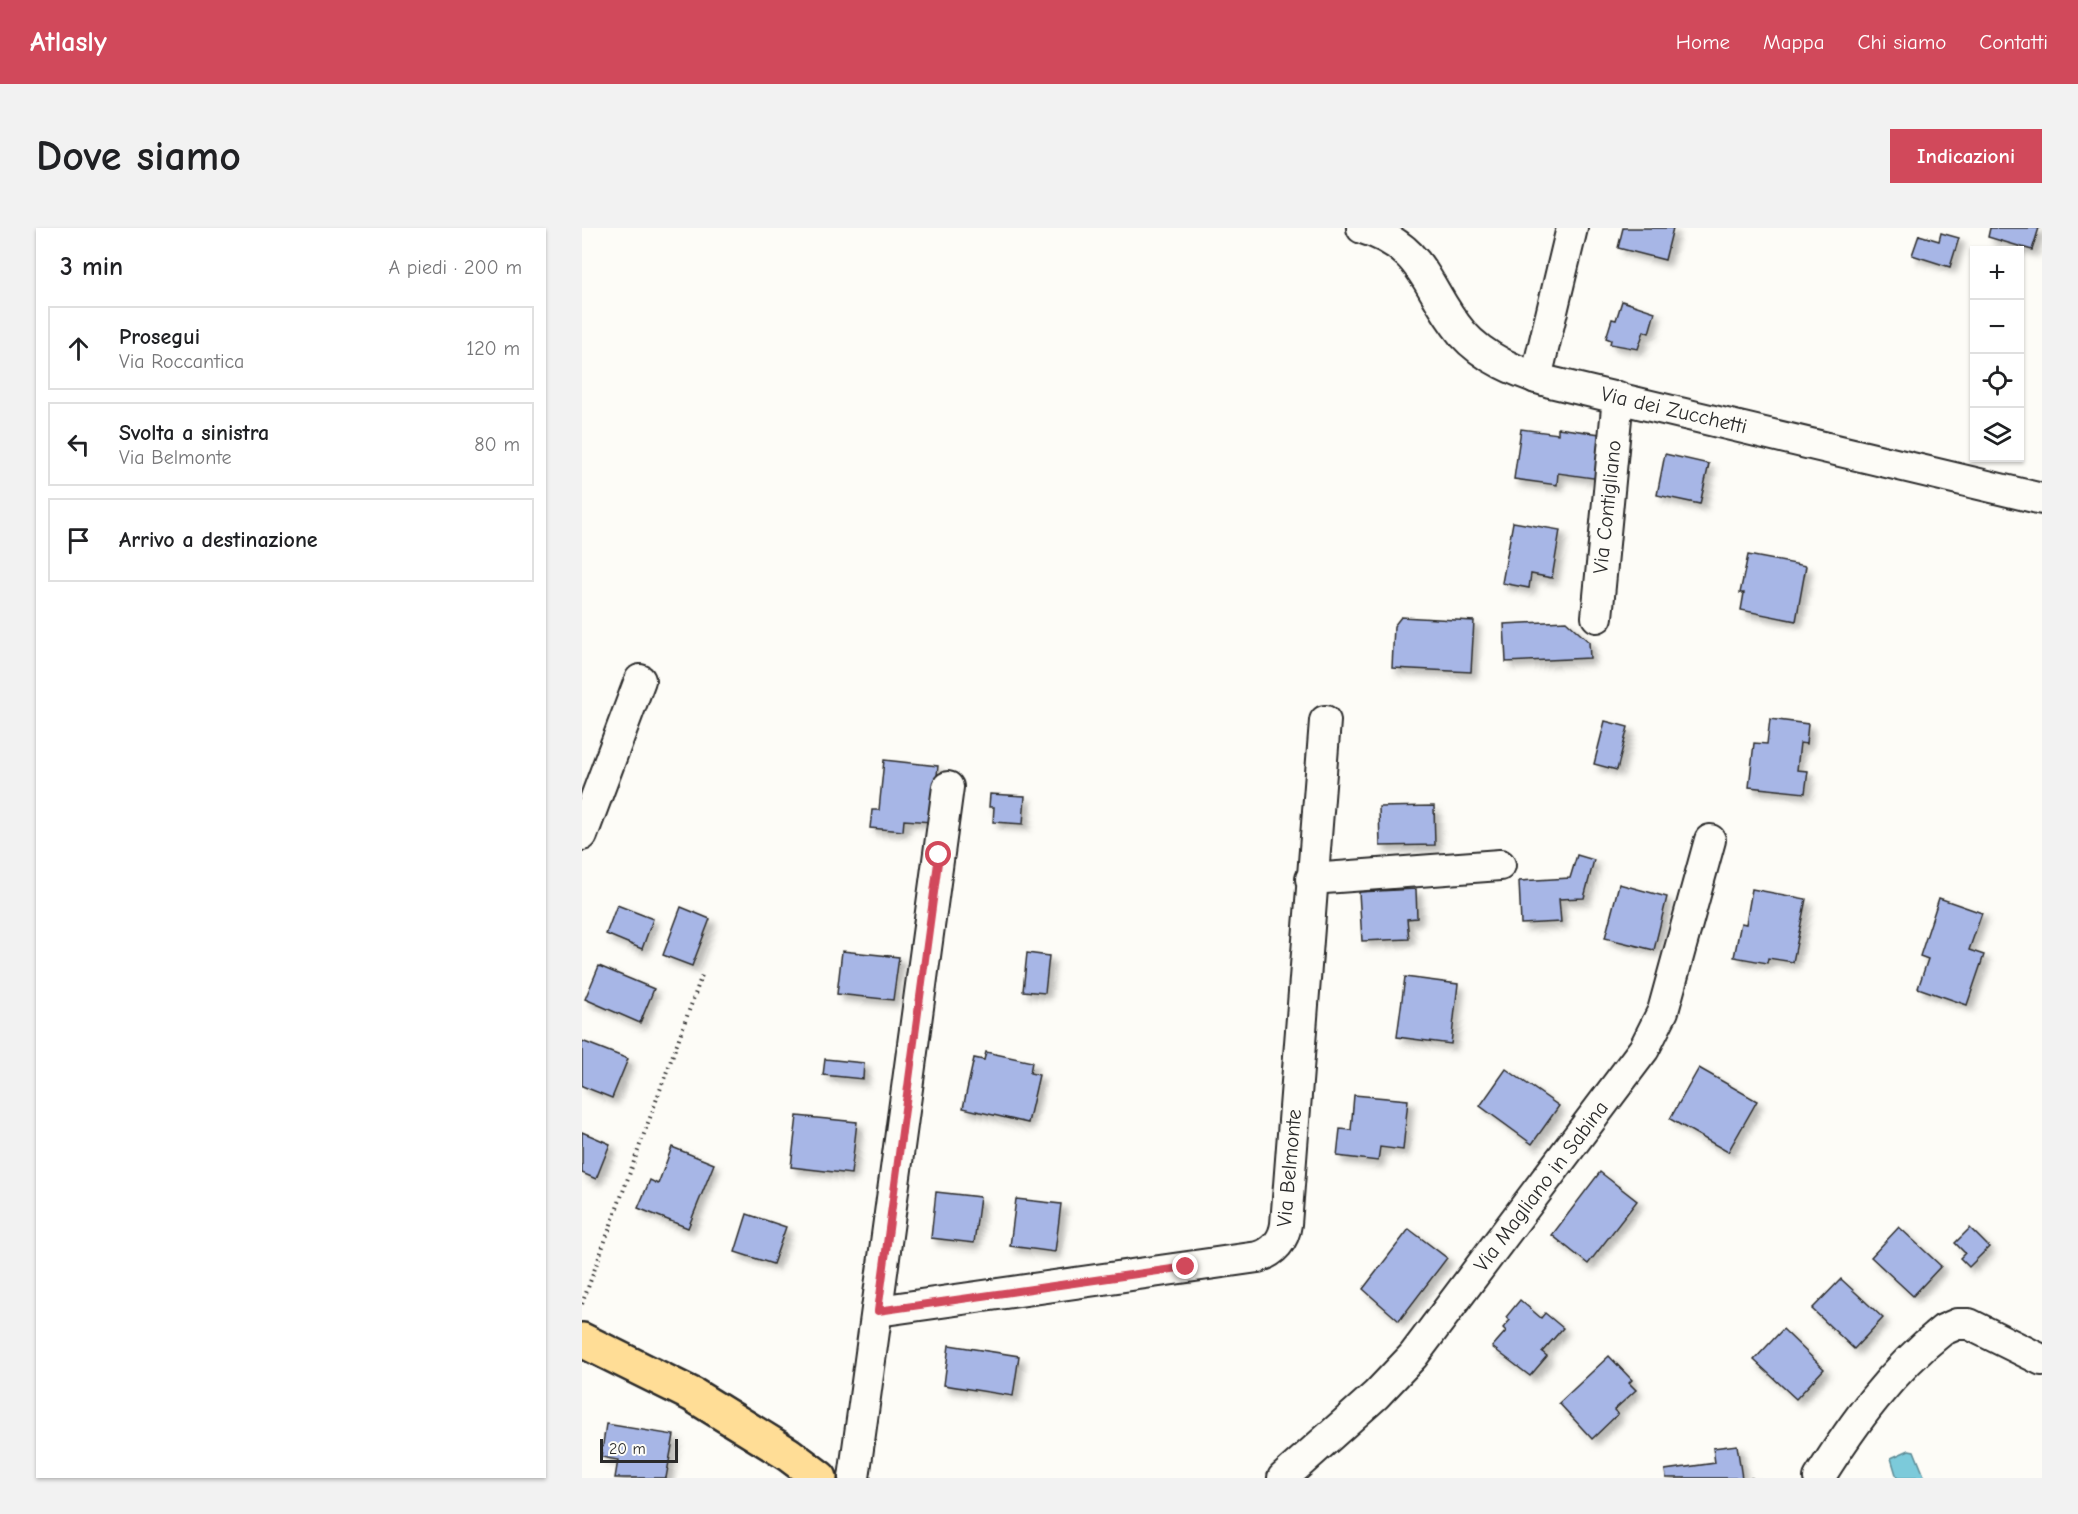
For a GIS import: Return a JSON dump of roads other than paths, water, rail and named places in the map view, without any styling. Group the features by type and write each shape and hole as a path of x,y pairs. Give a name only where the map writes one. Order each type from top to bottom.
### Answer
{"main road":[{"path":"582,1340 693,1395 788,1454 820,1478"}],"street":[{"name":"Via dei Zucchetti","path":"1362,228 1391,240 1417,262 1454,322 1474,345 1501,363 1536,378 2042,499"},
{"path":"1536,378 1572,228"},
{"name":"Via Contigliano","path":"1596,617 1618,397"},
{"path":"582,835 640,680"},
{"name":"Via Belmonte","path":"878,1311 1258,1257 1273,1249 1282,1239 1286,1224 1325,721"},
{"path":"854,1478 948,787"},
{"name":"Via Magliano in Sabina","path":"1282,1478 1386,1386 1413,1356 1644,1049 1663,1011 1710,840"},
{"path":"1311,879 1500,865"},
{"path":"1819,1478 1850,1429 1878,1392 1943,1330 1957,1323 1968,1324 2042,1360"}],"water":[{"path":"1909,1450 1914,1451 1925,1478 1897,1478 1891,1458"}]}
